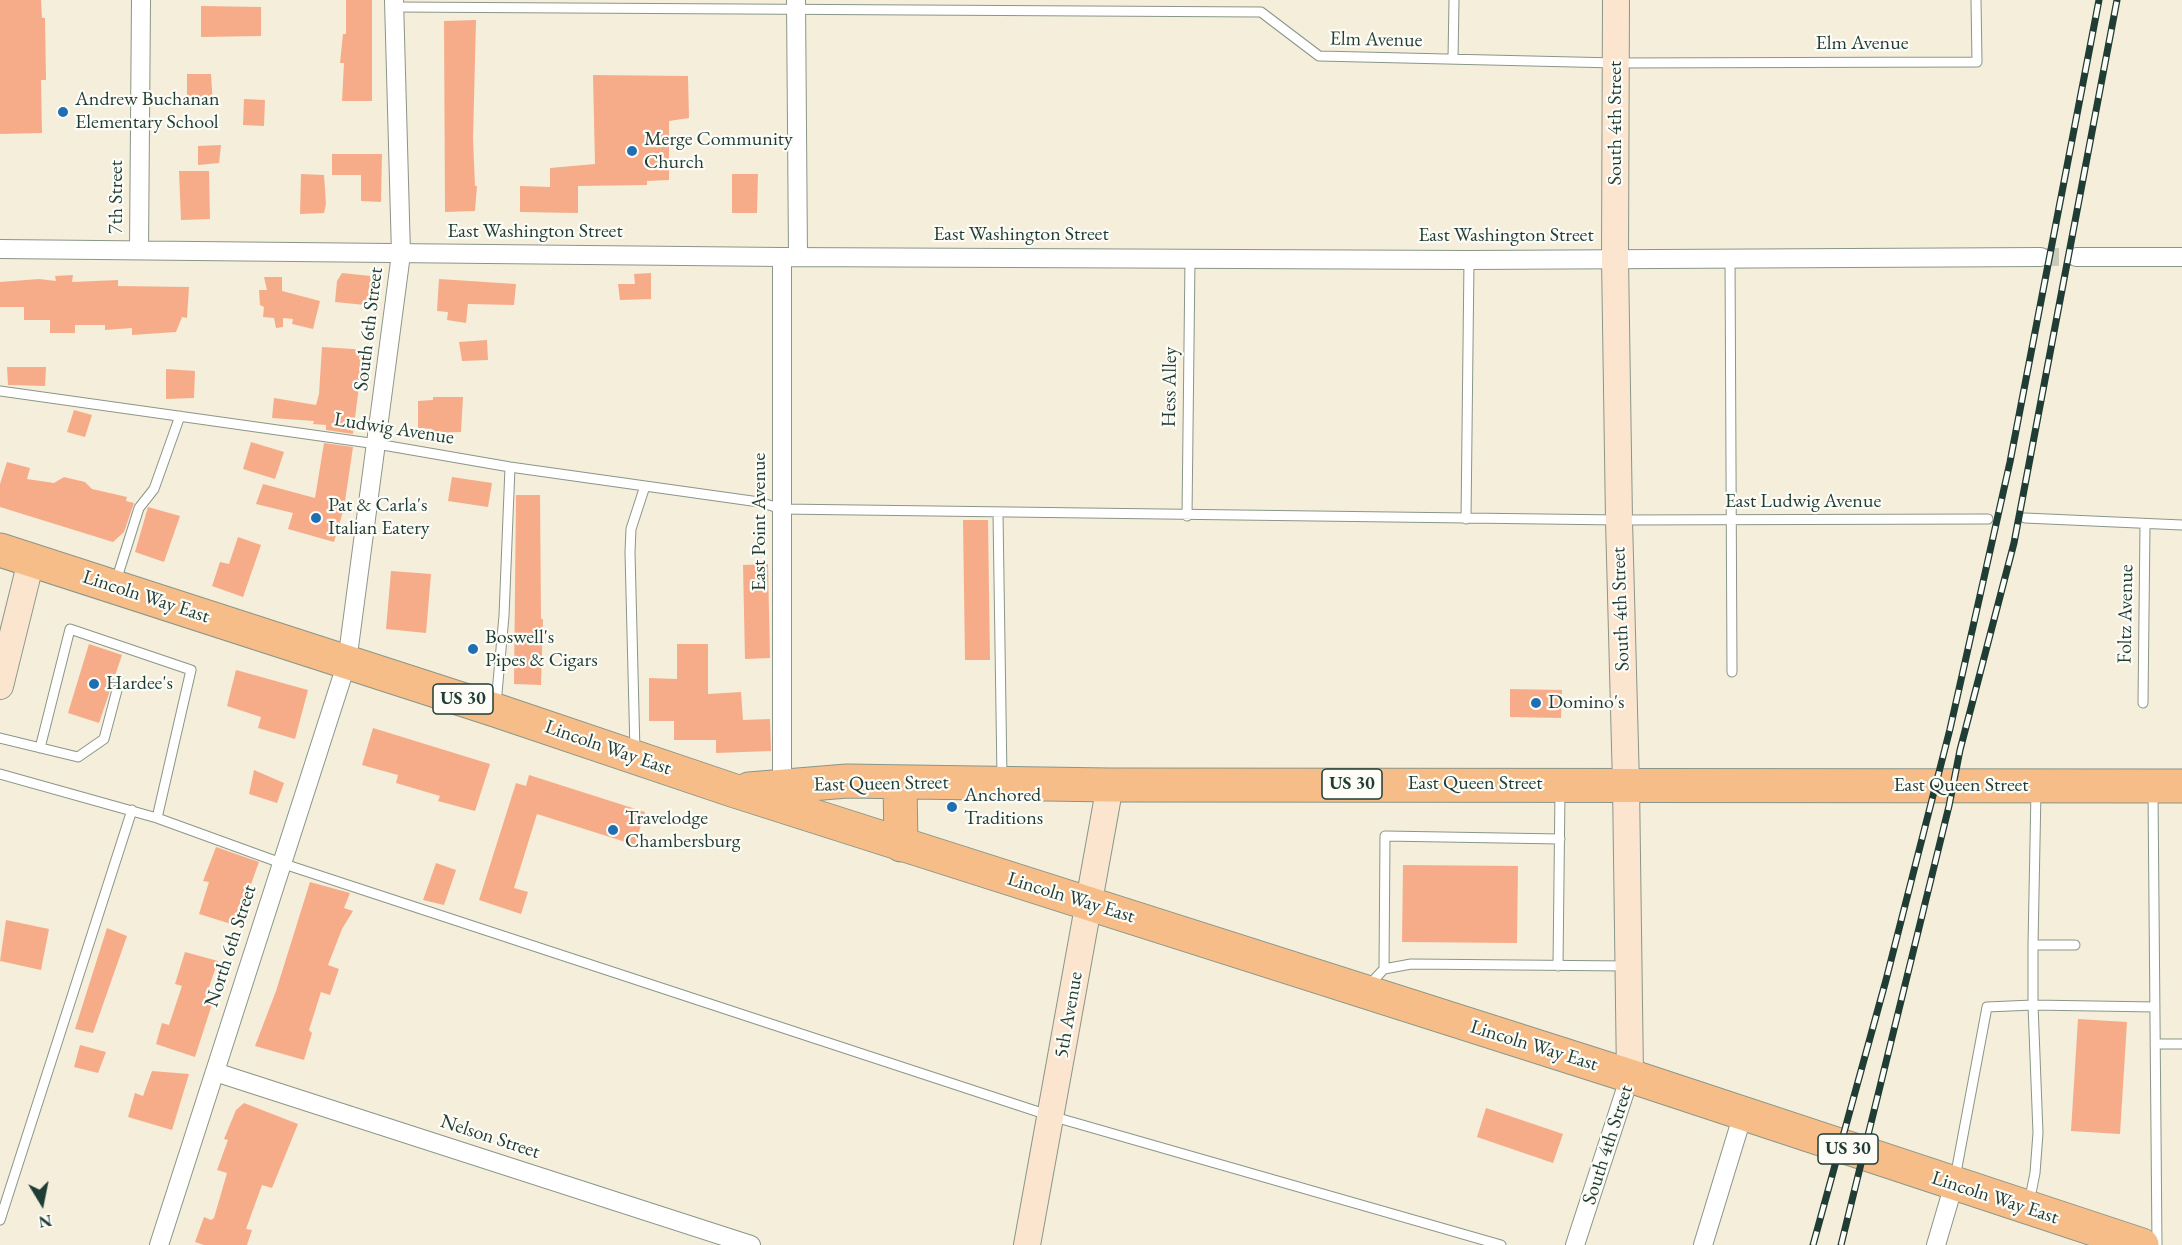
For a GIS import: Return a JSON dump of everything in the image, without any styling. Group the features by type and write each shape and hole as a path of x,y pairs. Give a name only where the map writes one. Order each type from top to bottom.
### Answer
{"highway":[{"name":"Lincoln Way East","path":"0,550 495,710 901,845 1090,903 1373,981 1630,1076 2142,1245"},
{"name":"East Queen Street","path":"732,790 847,781 1110,784 2167,786"},
{"path":"900,782 901,845"}],"street":[{"name":"7th Street","path":"139,249 141,0"},
{"name":"South 4th Street","path":"1575,1245 1630,1076 1630,966 1615,258 1616,0"},
{"name":"South 6th Street","path":"347,662 401,254 394,3"},
{"name":"East Point Avenue","path":"782,787 782,509 796,4"},
{"name":"East Washington Street","path":"0,249 1190,259 2041,257"},
{"path":"2076,257 2182,257"},
{"path":"0,686 31,561"},
{"name":"North 6th Street","path":"161,1244 214,1072 347,662"},
{"name":"5th Avenue","path":"1027,1245 1110,784"},
{"name":"Nelson Street","path":"214,1072 752,1245"},
{"path":"1703,1245 1743,1114"},
{"path":"1936,1245 1954,1184"}],"lane":[{"path":"1453,59 1454,0"},
{"name":"Elm Avenue","path":"394,3 796,4 1261,12 1319,56 1616,63 1977,62 1976,0"},
{"path":"1730,257 1732,672"},
{"name":"Hess Alley","path":"1187,516 1190,259"},
{"path":"1466,519 1468,260"},
{"name":"Ludwig Avenue","path":"0,391 377,444 759,502 782,509"},
{"path":"114,587 139,508 154,489 180,416"},
{"path":"495,710 504,616 510,466"},
{"path":"636,758 630,552 631,529 645,486"},
{"path":"782,509 1619,520"},
{"path":"998,513 1002,783"},
{"path":"2025,518 2182,525"},
{"name":"East Ludwig Avenue","path":"1619,520 1988,519"},
{"name":"Foltz Avenue","path":"2143,703 2145,525"},
{"path":"40,748 70,629 191,670 157,818"},
{"path":"0,738 78,757 104,739 117,690"},
{"path":"0,774 157,818 281,863 1051,1116 1501,1245"},
{"path":"1558,966 1560,784"},
{"path":"2028,1208 2035,1173 2038,1134 2033,1005 2036,786"},
{"path":"2157,1245 2155,1007 2167,786"},
{"path":"0,1220 132,810"},
{"path":"1560,839 1385,836 1373,981 1411,964 1630,966"},
{"path":"2033,945 2075,945"},
{"path":"1954,1184 1987,1007 2033,1005 2155,1007"},
{"path":"2156,1044 2182,1044"}],"building":[{"path":"0,0 41,0 42,18 45,18 46,80 41,80 42,133 0,134"},
{"path":"346,0 372,0 372,101 342,101 344,63 340,63 343,34 346,34"},
{"path":"201,6 261,7 261,36 201,37"},
{"path":"476,20 473,139 475,186 477,186 475,211 445,212 444,21"},
{"path":"187,74 211,74 213,105 187,105"},
{"name":"Merge Community Church","path":"593,75 688,76 689,118 669,121 669,180 647,181 647,185 578,186 578,213 520,212 520,186 550,187 550,168 595,164"},
{"path":"244,99 265,100 264,126 243,125"},
{"path":"221,145 219,163 198,165 198,146"},
{"path":"332,154 382,154 381,202 361,201 361,175 332,175"},
{"path":"179,171 209,171 210,219 181,220"},
{"path":"301,174 324,175 326,204 324,213 300,214"},
{"path":"732,174 758,174 757,213 732,213"},
{"path":"342,273 371,276 370,287 376,290 375,306 335,302 337,281"},
{"path":"651,273 651,299 620,300 618,284 635,284 634,274"},
{"path":"73,275 72,282 118,280 118,286 189,287 187,318 182,317 176,332 132,335 132,328 105,330 105,325 75,325 75,333 50,333 50,320 24,320 24,307 0,307 0,282 39,279 56,281 55,276"},
{"path":"264,277 282,277 282,291 320,301 313,329 292,324 293,319 283,318 283,327 276,328 274,318 263,317 264,307 260,305 259,290 267,290"},
{"path":"439,279 516,284 514,305 468,304 466,323 447,320 448,312 437,311"},
{"path":"487,340 488,360 462,361 459,342"},
{"path":"322,347 369,350 365,378 360,378 353,434 326,430 326,425 313,424 314,421 272,418 274,398 316,405 319,394"},
{"path":"7,367 46,367 45,386 8,385"},
{"path":"166,369 195,371 194,398 166,399"},
{"path":"433,397 463,397 461,432 433,433 432,429 418,428 418,401 433,400"},
{"path":"74,410 92,415 85,437 67,432"},
{"path":"251,442 284,452 275,479 243,469"},
{"path":"324,443 353,447 344,508 334,542 288,529 293,513 256,504 263,484 315,498"},
{"path":"7,462 30,468 27,479 54,483 64,477 85,482 92,489 127,497 126,501 134,503 124,532 113,542 0,507 0,484"},
{"path":"452,477 492,483 488,507 448,501"},
{"path":"516,495 540,495 541,619 543,619 541,685 514,684"},
{"path":"148,507 180,516 164,562 135,552"},
{"path":"963,520 988,520 990,660 965,660"},
{"path":"238,537 261,545 243,597 212,586 220,562 229,564"},
{"path":"768,564 770,658 745,659 743,565"},
{"path":"391,571 431,574 426,633 386,629"},
{"name":"Hardee's","path":"89,644 122,655 99,723 68,713"},
{"path":"677,644 708,644 708,694 741,692 743,720 770,719 771,751 716,753 716,740 674,740 674,721 649,721 649,678 677,679"},
{"path":"236,670 308,690 295,739 258,728 261,717 227,706"},
{"name":"Domino's","path":"1510,689 1562,690 1561,718 1510,717"},
{"path":"373,728 490,764 475,811 438,801 440,796 396,783 398,775 362,765"},
{"path":"254,770 284,783 277,803 249,794"},
{"name":"Travelodge Chambersburg","path":"529,775 645,812 635,845 537,814 514,888 528,892 521,914 479,900 516,783 526,786"},
{"path":"216,847 259,862 242,909 246,910 241,927 199,914 209,882 203,881"},
{"path":"436,863 456,870 444,905 423,900"},
{"path":"1403,865 1518,866 1517,943 1402,942"},
{"path":"310,882 350,893 344,908 353,911 342,929 328,965 339,969 330,995 321,992 309,1030 312,1033 304,1060 255,1046 276,991"},
{"path":"6,920 49,929 41,970 0,961"},
{"path":"107,928 127,936 93,1033 75,1029"},
{"path":"185,952 218,961 205,999 213,1001 195,1057 156,1044 162,1023 169,1025 182,986 175,984"},
{"path":"2078,1019 2127,1022 2120,1134 2071,1131"},
{"path":"80,1045 106,1052 98,1073 74,1067"},
{"path":"152,1071 189,1074 172,1130 128,1117 135,1093 143,1096"},
{"path":"244,1103 298,1124 272,1188 262,1185 246,1229 252,1230 247,1245 204,1245 195,1242 204,1217 211,1220 214,1218 227,1173 217,1170 228,1140 224,1139 236,1110"},
{"path":"1486,1108 1563,1134 1553,1163 1477,1137"}],"tunnel":[{"path":"2041,257 2076,257"}],"railway":[{"path":"1813,1245 1886,980 1950,729 2010,462 2099,0"},
{"path":"1841,1245 1949,806 1960,750 2014,543 2117,0"}],"place":[{"name":"Andrew Buchanan Elementary School","path":"63,112"},
{"name":"Merge Community Church","path":"632,151"},
{"name":"Pat & Carla's Italian Eatery","path":"316,518"},
{"name":"Boswell's Pipes & Cigars","path":"473,649"},
{"name":"Hardee's","path":"94,684"},
{"name":"Domino's","path":"1536,703"},
{"name":"Anchored Traditions","path":"952,807"},
{"name":"Travelodge Chambersburg","path":"613,830"}]}
